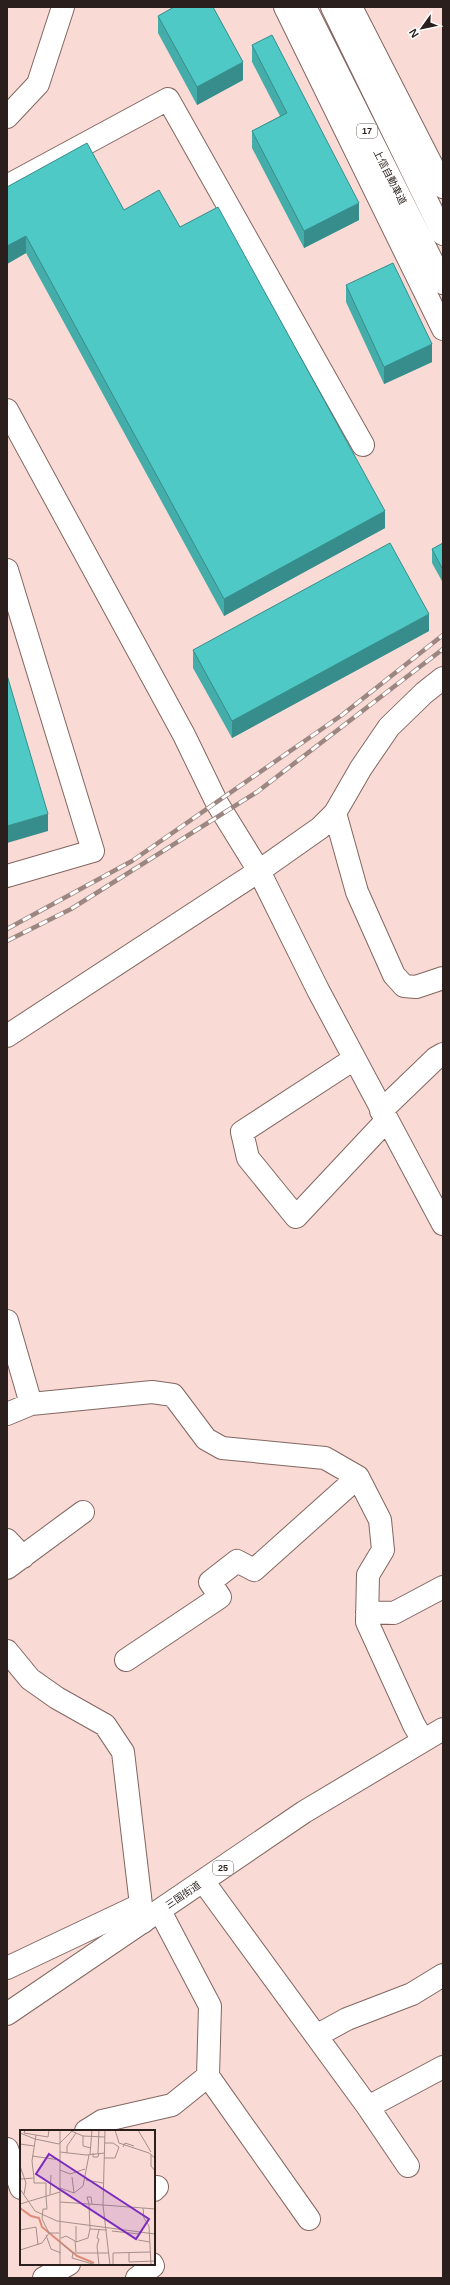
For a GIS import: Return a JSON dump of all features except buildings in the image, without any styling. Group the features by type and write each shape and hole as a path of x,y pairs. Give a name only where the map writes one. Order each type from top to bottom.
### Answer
{"main road":[{"path":"7,117 38,84 63,7"},
{"path":"285,7 443,329"},
{"name":"上信自動車道","path":"305,7 443,283"},
{"name":"17","path":"332,7 443,234"},
{"path":"351,7 443,187"},
{"path":"7,186 168,99 363,445"},
{"path":"7,410 180,728 217,803 259,871 383,1116 443,1224"},
{"path":"7,570 93,851 7,876"},
{"path":"7,1036 259,871 320,828 335,813 361,768 389,727 424,693 443,678"},
{"path":"335,813 357,892 394,975 404,986 416,987 443,978"},
{"path":"354,1059 242,1132 248,1158 296,1217 383,1116 436,1058 443,1054"},
{"path":"7,1321 31,1404"},
{"path":"7,1414 31,1404 152,1392 173,1395 206,1439 222,1448 325,1458 358,1477 380,1520 383,1550 368,1575 367,1622 414,1725 423,1740"},
{"path":"126,1660 220,1597 210,1582 237,1561 254,1570 358,1477"},
{"path":"7,1540 15,1562 83,1512"},
{"path":"367,1612 394,1613 443,1587"},
{"path":"7,1651 30,1679 57,1698 105,1725 124,1752 148,1912 210,2006 208,2076 309,2219"},
{"name":"三国街道","path":"7,2014 148,1912 203,1881 304,1812 443,1729"},
{"path":"203,1881 368,2107 408,2166"},
{"path":"7,1968 148,1912"},
{"path":"316,2036 347,2019 412,1994 443,1975"},
{"path":"368,2107 442,2069"},
{"path":"88,2130 102,2121 172,2105 208,2076"},
{"path":"7,2151 19,2177"},
{"path":"44,2278 67,2265"},
{"path":"69,2265 75,2278"},
{"path":"137,2278 154,2266 153,2265"}],"railway":[{"path":"7,929 132,861 342,715 443,635"},
{"path":"7,941 71,909 257,792 443,649"}]}
